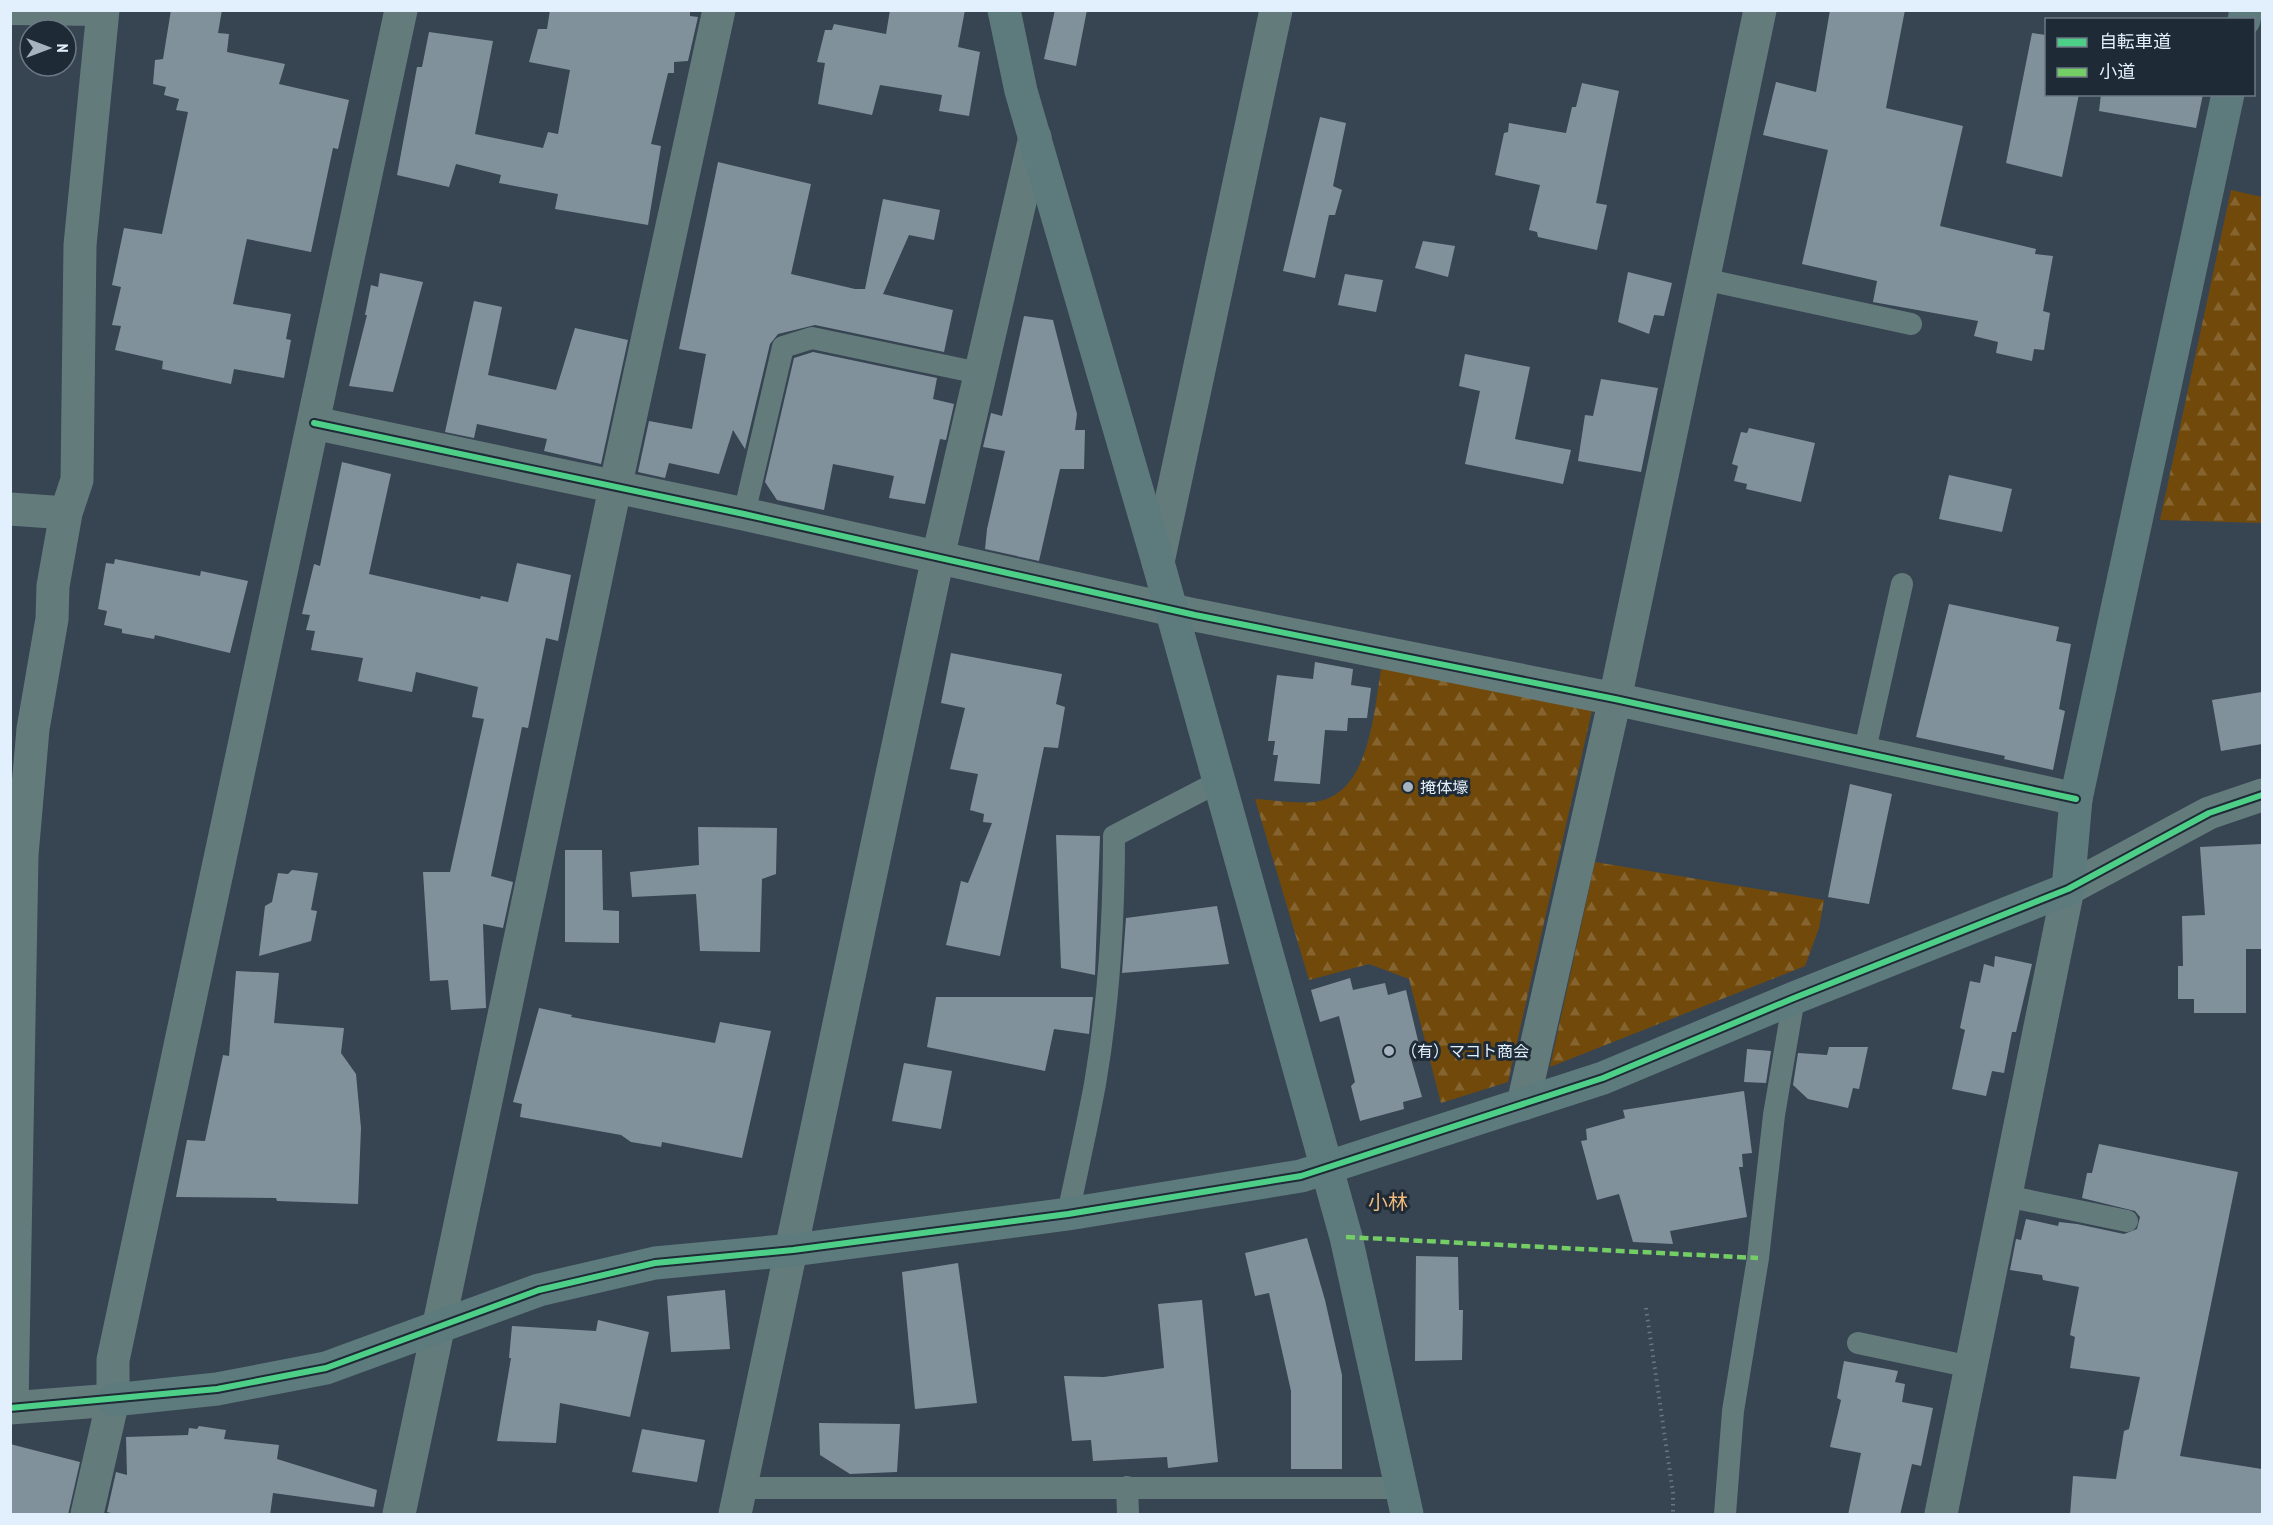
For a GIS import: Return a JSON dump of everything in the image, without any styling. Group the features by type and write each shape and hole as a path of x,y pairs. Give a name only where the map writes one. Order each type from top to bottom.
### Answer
{"street":[{"path":"87,1515 113,1400 113,1360 401,10"},
{"path":"399,1515 615,488 719,10"},
{"path":"1004,10 1021,91 1158,562 1346,1237 1404,1501"},
{"path":"1158,562 1276,10"},
{"path":"1523,1104 1615,699 1760,10"},
{"path":"103,13 80,245 77,480 66,513 54,586 52,619 22,729 22,855 11,1408 217,1389 326,1368 538,1290 655,1263 793,1250 1068,1214 1301,1176 1603,1078 1794,998 2068,889 2209,813 2262,795"},
{"path":"1941,1515 2068,889 2076,799 2228,96"},
{"path":"738,1501 938,557 1035,137"},
{"path":"314,423 744,514 1170,610 1615,699 2076,799"},
{"path":"10,509 66,513"}],"lane":[{"path":"10,14 103,13"},
{"path":"1703,279 1911,324"},
{"path":"744,514 783,347 812,338 979,373"},
{"path":"1864,754 1902,584"},
{"path":"1068,1214 1095,1083 1107,986 1114,901 1114,836 1218,782"},
{"path":"1725,1515 1733,1411 1794,998"},
{"path":"2006,1196 2127,1221"},
{"path":"1858,1343 1971,1367"},
{"path":"738,1501 1127,1487 1404,1501"},
{"path":"1127,1487 1128,1515"}],"path":[{"path":"1646,1308 1673,1493 1673,1515"}],"green space":[{"path":"2231,190 2262,197 2262,523 2160,520"},
{"path":"1382,664 1592,710 1508,1082 1441,1103 1409,979 1369,964 1309,980 1255,799 1320,801 1337,793 1350,780 1368,743"},
{"path":"1595,862 1824,900 1819,928 1805,966 1550,1067"}],"building":[{"path":"171,10 222,10 218,33 229,34 227,52 285,64 279,84 349,100 338,149 333,148 311,252 247,239 233,304 291,314 286,339 291,340 284,378 234,369 231,384 162,369 163,361 115,350 121,326 112,325 121,287 112,285 124,228 162,234 188,112 176,110 179,99 164,95 166,87 153,84 155,60 163,59"},
{"path":"550,10 690,10 690,16 698,17 688,61 674,62 674,73 668,73 651,144 661,146 648,225 555,209 558,194 499,183 501,175 456,164 449,187 397,175 417,67 422,67 429,32 493,41 475,134 543,148 548,132 558,134 570,70 529,62 538,29 547,29"},
{"path":"890,10 965,10 958,47 980,52 969,116 939,111 942,95 880,85 872,115 818,104 825,63 817,62 825,30 832,30 834,24 886,34"},
{"path":"1055,10 1087,10 1076,66 1044,59"},
{"path":"1830,10 1905,10 1886,108 1963,126 1940,226 2036,249 2035,254 2053,256 2043,311 2050,313 2044,350 2034,349 2032,361 1996,353 1998,342 1974,336 1978,321 1873,302 1877,281 1802,264 1828,150 1763,135 1776,82 1816,92"},
{"path":"2032,33 2045,35 2045,96 2079,96 2062,177 2006,163"},
{"path":"1582,83 1619,91 1596,203 1607,205 1597,250 1538,237 1537,232 1529,230 1540,185 1495,175 1504,133 1508,132 1509,123 1566,133 1572,107 1576,107"},
{"path":"2101,96 2203,96 2196,128 2099,111"},
{"path":"1320,117 1346,123 1333,186 1342,190 1335,215 1329,215 1315,278 1283,271"},
{"path":"718,162 811,184 791,274 855,289 865,289 883,199 940,210 934,240 909,235 883,294 953,310 944,352 815,325 778,334 770,344 745,449 733,430 719,474 669,463 665,478 638,472 649,421 692,429 706,354 679,349"},
{"path":"1423,241 1455,246 1448,277 1415,268"},
{"path":"1628,272 1672,283 1664,316 1654,315 1649,334 1618,322"},
{"path":"380,273 423,282 393,392 349,386 367,315 365,315 371,285 378,287"},
{"path":"1345,274 1383,280 1376,312 1338,305"},
{"path":"474,301 502,307 488,375 556,390 575,328 628,340 601,464 544,451 547,439 477,424 474,438 445,432"},
{"path":"1024,316 1053,320 1077,414 1075,430 1085,430 1084,469 1060,469 1039,561 985,549 987,529 1005,451 983,447 991,413 1002,416"},
{"path":"813,352 937,378 933,399 954,404 946,440 940,439 925,504 889,498 894,476 833,464 824,510 777,500 765,482 794,358"},
{"path":"1465,354 1530,367 1515,439 1571,450 1563,484 1465,464 1480,391 1459,386"},
{"path":"1601,379 1658,388 1641,472 1578,461 1585,415 1593,416"},
{"path":"1749,428 1815,443 1801,502 1746,489 1747,484 1734,481 1738,466 1732,464 1741,432 1747,433"},
{"path":"342,462 391,474 369,574 480,599 481,596 508,602 517,563 571,575 558,641 546,638 528,728 522,727 491,876 513,882 503,928 483,924 486,1008 451,1010 448,980 430,981 423,872 450,872 484,719 472,717 478,687 416,672 412,692 358,681 363,658 311,650 315,631 306,630 310,615 302,614 314,564 320,566"},
{"path":"1949,475 2012,489 2002,532 1939,519"},
{"path":"115,559 200,576 201,571 248,581 230,653 155,635 154,639 122,633 122,629 104,625 107,611 98,609 106,563 114,564"},
{"path":"1949,604 2059,627 2056,641 2071,644 2059,709 2065,711 2053,770 2004,759 2005,756 1916,737"},
{"path":"951,653 1062,674 1056,704 1065,707 1058,748 1044,747 1000,956 946,945 961,881 968,883 992,823 983,822 984,814 970,810 978,774 950,769 965,708 941,703"},
{"path":"1315,662 1353,669 1351,685 1371,688 1367,718 1348,718 1347,731 1325,730 1320,784 1274,781 1278,755 1273,755 1275,741 1268,741 1277,675 1313,679"},
{"path":"2262,692 2262,744 2221,751 2212,700"},
{"path":"1850,784 1892,794 1869,904 1828,897"},
{"path":"698,827 777,828 776,874 762,879 760,952 700,951 696,894 632,897 630,872 699,865"},
{"path":"1056,835 1100,836 1095,975 1061,968"},
{"path":"2262,844 2262,949 2246,949 2246,1013 2194,1013 2194,999 2178,999 2178,966 2183,966 2182,916 2205,915 2200,847"},
{"path":"565,850 602,850 603,910 619,911 619,943 565,942"},
{"path":"292,870 318,873 311,910 317,911 311,941 259,956 265,906 272,902 278,873 288,874"},
{"path":"1217,906 1229,964 1122,973 1126,918"},
{"path":"1995,956 2032,964 2016,1032 2012,1032 2004,1073 1992,1071 1986,1096 1952,1089 1965,1030 1960,1028 1970,981 1980,983 1984,964 1994,967"},
{"path":"236,971 279,973 274,1023 344,1028 341,1053 356,1074 361,1128 358,1204 277,1201 276,1198 176,1197 187,1140 205,1141 223,1055 229,1056"},
{"name":"（有）マコト商会","path":"1350,978 1353,990 1385,983 1388,995 1406,990 1420,1049 1409,1052 1422,1097 1403,1102 1404,1109 1360,1121 1351,1086 1355,1082 1339,1016 1320,1022 1311,990"},
{"path":"936,997 1093,997 1089,1034 1054,1029 1045,1071 927,1047"},
{"path":"539,1008 572,1015 571,1017 715,1043 720,1022 771,1031 742,1158 662,1142 661,1147 631,1142 621,1135 520,1117 522,1104 513,1102"},
{"path":"1829,1047 1868,1047 1859,1089 1853,1088 1848,1108 1808,1099 1793,1085 1798,1053 1827,1055"},
{"path":"1747,1049 1771,1051 1766,1083 1744,1082"},
{"path":"904,1063 952,1071 941,1129 892,1121"},
{"path":"1744,1091 1752,1153 1742,1154 1743,1167 1739,1167 1747,1217 1670,1231 1673,1244 1633,1242 1619,1194 1597,1200 1581,1141 1587,1140 1586,1129 1625,1118 1623,1110"},
{"path":"2099,1144 2238,1172 2180,1456 2262,1469 2262,1515 2070,1515 2073,1476 2116,1479 2124,1431 2129,1429 2140,1377 2070,1368 2075,1337 2070,1335 2079,1287 2043,1280 2042,1275 2010,1270 2016,1239 2021,1240 2026,1219 2058,1226 2059,1222 2077,1224 2124,1234 2137,1229 2140,1217 2135,1211 2082,1198 2087,1173 2092,1173"},
{"path":"1307,1238 1325,1300 1342,1375 1342,1469 1291,1469 1291,1391 1269,1293 1255,1296 1245,1253"},
{"path":"1416,1256 1458,1257 1459,1310 1463,1310 1462,1360 1415,1361"},
{"path":"958,1263 977,1403 915,1409 902,1272"},
{"path":"725,1290 730,1349 671,1352 667,1296"},
{"path":"1202,1300 1218,1462 1168,1468 1167,1457 1093,1461 1091,1440 1072,1441 1064,1376 1104,1377 1164,1368 1158,1304"},
{"path":"598,1320 649,1332 630,1417 560,1403 556,1443 497,1441 511,1358 509,1358 512,1326 596,1331"},
{"path":"1844,1361 1898,1371 1895,1382 1905,1384 1902,1402 1933,1408 1921,1466 1912,1464 1900,1515 1848,1515 1861,1453 1830,1447 1841,1400 1837,1398"},
{"path":"819,1423 900,1424 897,1472 850,1474 820,1455"},
{"path":"199,1426 226,1430 224,1439 279,1445 277,1459 377,1490 374,1507 273,1493 270,1515 119,1515 107,1512 116,1472 127,1475 126,1437 188,1435 189,1428 197,1429"},
{"path":"642,1429 705,1440 697,1482 632,1472"},
{"path":"10,1444 80,1462 68,1515 10,1515"}],"marked path":[{"path":"1346,1237 1758,1258"}],"cycle path":[{"path":"314,423 744,514 1195,615 1615,699 2076,799"},
{"path":"10,1408 217,1389 326,1368 539,1290 655,1263 793,1250 1068,1214 1301,1176 1603,1078 1794,998 2068,889 2209,813 2262,795"}],"place":[{"name":"掩体壕","path":"1408,787"},
{"name":"（有）マコト商会","path":"1389,1051"}],"district":[{"name":"小林","path":"1388,1202"}]}
